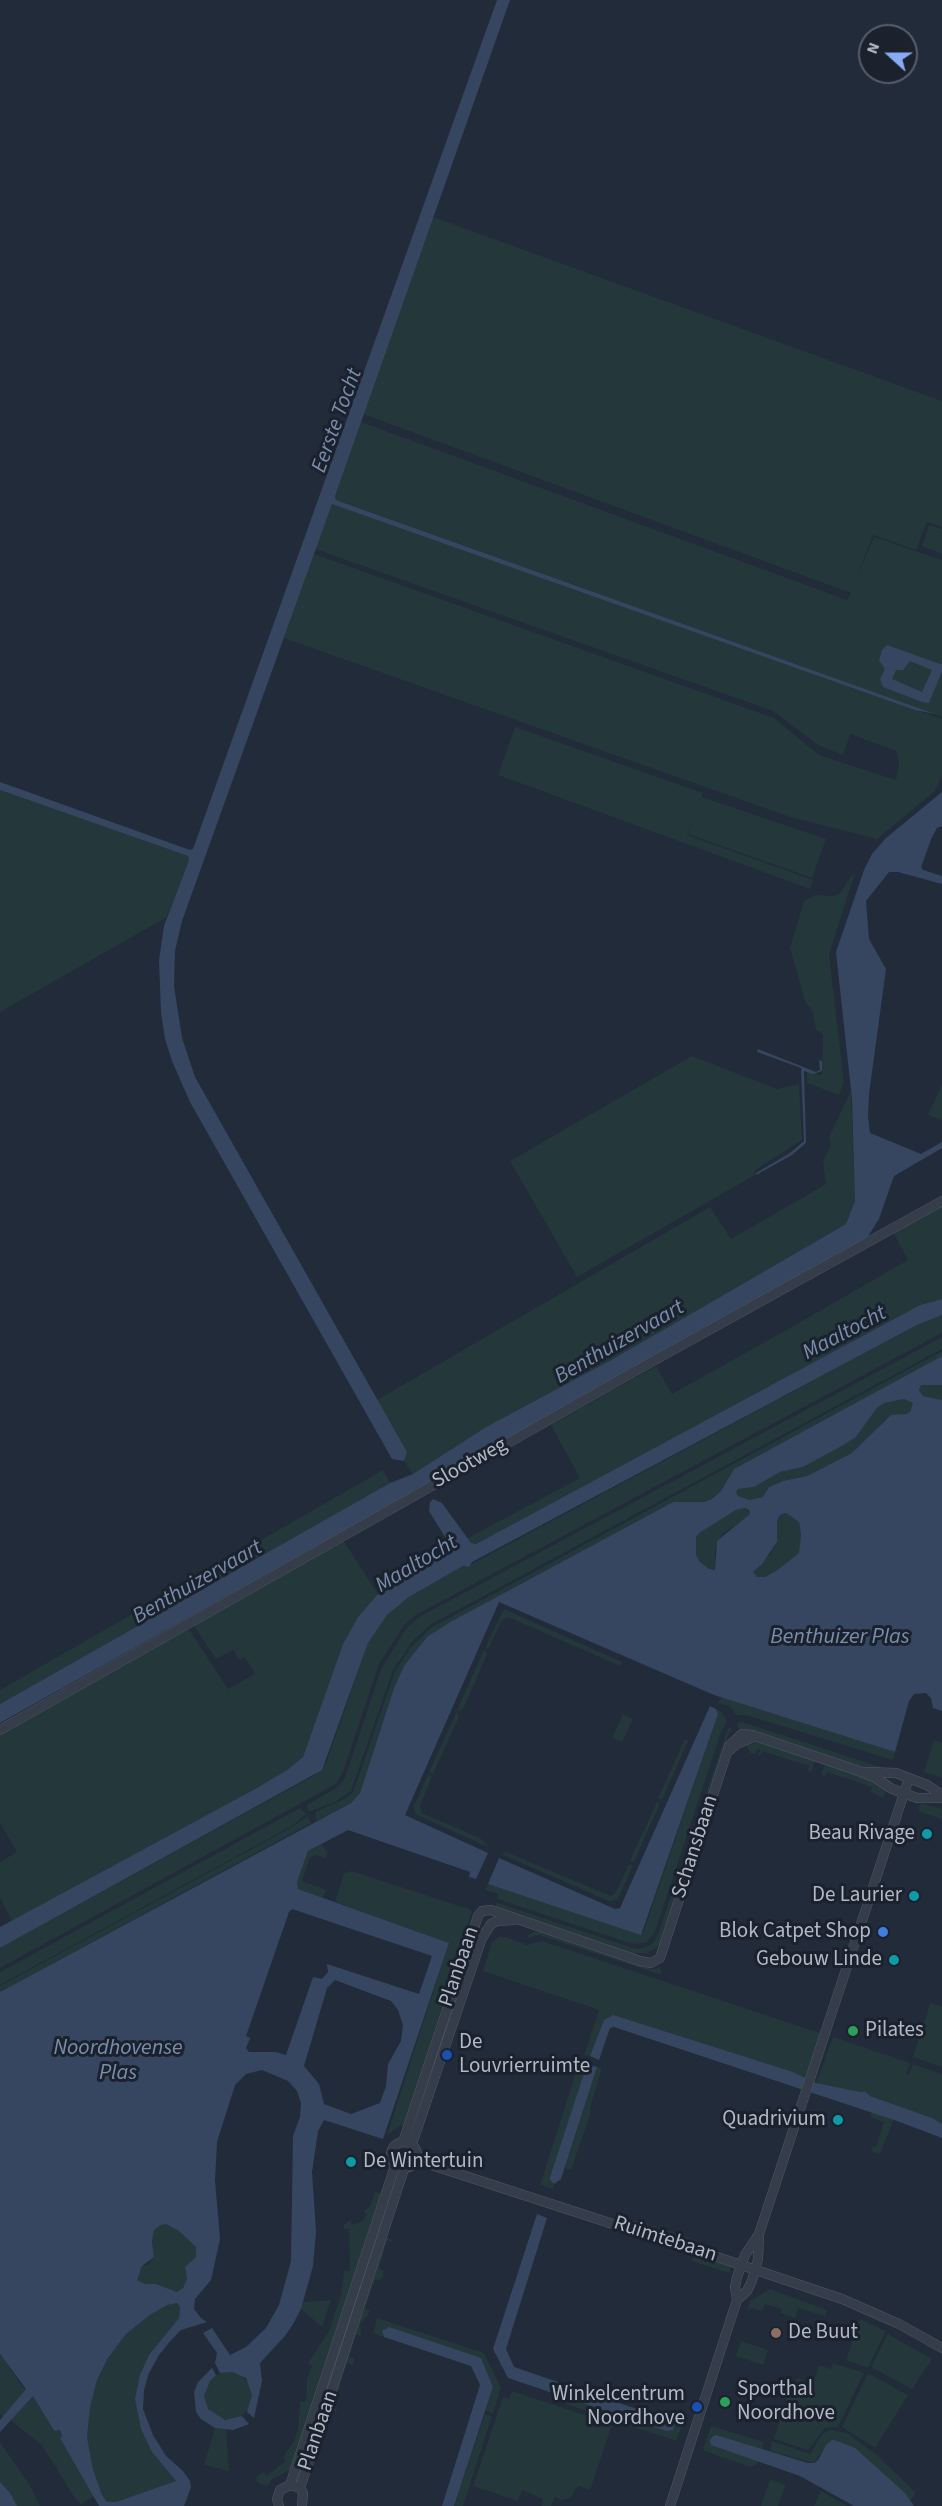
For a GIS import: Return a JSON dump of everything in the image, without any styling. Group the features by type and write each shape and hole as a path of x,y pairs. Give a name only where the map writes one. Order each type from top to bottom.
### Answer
{"street":[{"name":"Slootweg","path":"0,1730 611,1384 942,1201"},
{"name":"Schansbaan","path":"520,1920 628,1957 651,1956 665,1941 727,1753 732,1741 742,1734 856,1770 896,1773 927,1785 942,1797"},
{"name":"Schansbaan","path":"856,1770 904,1794 917,1798 942,1797"},
{"path":"670,2506 737,2300 735,2287 741,2265 759,2234 909,1778"},
{"name":"Planbaan","path":"407,2143 476,1919 482,1911 491,1910 520,1920"},
{"name":"Planbaan","path":"407,2143 482,1938 488,1928 497,1921 520,1920"},
{"path":"407,2143 416,2150 416,2160 410,2167 400,2167 391,2161 391,2151 395,2145 407,2143"},
{"name":"Ruimtebaan","path":"416,2160 625,2228 635,2226 643,2232 842,2299 899,2324 942,2348"},
{"name":"Planbaan","path":"295,2487 400,2167"},
{"path":"737,2300 747,2291 755,2270 760,2247 759,2234"},
{"path":"279,2506 280,2490 295,2487 304,2498 302,2506"}],"shaded area":[{"path":"433,217 942,401 942,527 927,522 916,550 873,535 857,576 874,537 942,560 942,717 337,500 335,496 361,422 847,600 851,593 363,414"},
{"path":"332,503 942,719 942,776 934,792 877,839 790,817 284,638 314,554 774,718 819,755 896,780 899,762 896,751 850,734 843,755 818,745 773,711 315,549"},
{"path":"929,525 942,529 942,554 922,546"},
{"path":"515,727 703,793 702,797 826,839 812,878 688,834 693,822 687,835 813,880 810,889 498,775"},
{"path":"0,790 188,856 189,860 167,917 0,1012"},
{"path":"852,875 854,876 829,955 844,1082 839,1095 807,1083 807,1072 822,1075 823,1034 816,1030 813,1012 805,1001 790,948 804,901 816,895 834,896 840,893"},
{"path":"692,1056 777,1089 799,1084 802,1140 754,1171 755,1175 577,1277 510,1161"},
{"path":"942,1084 942,1120 928,1115"},
{"path":"851,1091 855,1201 846,1224 613,1359 486,1427 413,1474 404,1461 407,1452 377,1400 710,1207 731,1239 826,1184 823,1161 831,1145 829,1137"},
{"path":"942,1204 942,1299 920,1305 476,1544 471,1543 468,1538 580,1478 551,1425 656,1366 672,1394 783,1332 908,1260 893,1232"},
{"path":"942,1315 942,1333 414,1616 404,1626 379,1664 343,1772 336,1784 0,1968 0,1948 315,1775 326,1763 368,1643 387,1615 409,1597 463,1566 466,1567 917,1325"},
{"path":"942,1337 942,1349 430,1625 414,1640 394,1668 351,1791 335,1802 309,1812 308,1804 337,1788 345,1778 381,1669 407,1627 419,1617"},
{"path":"942,1351 942,1356 734,1469 721,1491 712,1499 704,1502 673,1502 452,1621 404,1666 394,1688 360,1793 351,1803 316,1821 315,1812 346,1798 353,1792 395,1671 411,1647 432,1627"},
{"path":"921,1385 942,1385 942,1400 923,1396 919,1390"},
{"path":"904,1399 914,1403 910,1412 885,1420 852,1453 807,1476 783,1481 769,1487 763,1497 749,1500 738,1497 736,1492 738,1489 754,1487 780,1472 803,1467 856,1437 877,1408 884,1403"},
{"path":"383,1470 390,1483 0,1704 0,1690"},
{"path":"745,1508 750,1514 722,1534 715,1549 715,1570 709,1569 700,1562 696,1555 696,1537 699,1532 736,1510"},
{"path":"786,1513 799,1522 801,1534 799,1553 776,1571 765,1577 757,1577 753,1572 771,1553 777,1542 777,1520 780,1515"},
{"path":"343,1540 378,1594 358,1617 343,1644 303,1757 287,1770 255,1789 12,1921 0,1898 0,1862 17,1852 0,1823 0,1735 186,1629 190,1631 228,1689 255,1674 245,1657 239,1660 233,1650 216,1659 195,1627 195,1623"},
{"path":"504,1609 622,1662 620,1666 508,1617 502,1620 488,1649 485,1648"},
{"path":"484,1650 487,1652 486,1657 464,1707 461,1711 457,1710"},
{"path":"722,1697 895,1752 893,1760 746,1715 736,1715 730,1706 718,1703"},
{"path":"716,1709 722,1712 727,1721 721,1732 655,1932 646,1943 632,1944 497,1899 498,1894 485,1890 488,1884 643,1933 718,1714"},
{"path":"456,1713 459,1714 458,1719 433,1774 429,1772"},
{"path":"623,1714 633,1719 622,1742 612,1738"},
{"path":"742,1722 890,1770 874,1771 738,1728 737,1723"},
{"path":"729,1726 732,1730 728,1735 661,1942 656,1948 648,1953 631,1953 497,1910 495,1902 633,1948 639,1949 652,1944 657,1937"},
{"path":"685,1739 688,1741 662,1800 658,1798"},
{"path":"934,1740 942,1743 942,1778 924,1772"},
{"path":"758,1742 815,1761 811,1772 807,1771 809,1766 763,1751 761,1755 758,1755 760,1749 756,1754 750,1753 746,1744"},
{"path":"825,1764 869,1778 886,1791 883,1798 871,1792 872,1787 827,1772 825,1776 821,1775"},
{"path":"428,1775 432,1777 420,1806 422,1813 480,1838 490,1848 415,1814 414,1806"},
{"path":"657,1802 660,1803 634,1862 630,1861 632,1856"},
{"path":"921,1803 942,1809 941,1819 918,1811"},
{"path":"300,1808 306,1814 292,1826 0,1985 0,1972"},
{"path":"308,1816 311,1823 0,1992 0,1986 292,1827"},
{"path":"322,1844 328,1851 326,1858 315,1855 310,1858 302,1881 326,1890 323,1898 298,1889 297,1882 308,1851"},
{"path":"506,1852 611,1896 616,1892 629,1864 633,1866 618,1899 611,1902 501,1854"},
{"path":"352,1871 466,1907 472,1911 405,2125 401,2125 387,2135 449,1943 335,1902 344,1873"},
{"path":"536,1931 652,1969 660,1968 662,1975 539,1935 528,1938 528,1935"},
{"path":"499,1937 506,1937 527,1945 542,1941 823,2034 808,2078 604,2020 590,2056 584,2055 599,2010 483,1971 492,1942"},
{"path":"932,2003 942,2007 942,2067 913,2057"},
{"path":"833,2037 910,2063 906,2074 909,2075 913,2064 942,2074 942,2124 932,2118 870,2096 865,2091 816,2083"},
{"path":"579,2063 587,2064 550,2177 554,2184 553,2189 540,2185"},
{"path":"597,2067 602,2069 591,2104 590,2115 571,2170 565,2168"},
{"path":"872,2112 894,2119 880,2154 873,2152 871,2148 876,2147 884,2122 870,2117"},
{"path":"392,2182 397,2184 302,2472 298,2470"},
{"path":"375,2192 381,2193 292,2469 272,2479 268,2486 258,2483 256,2478 260,2474 264,2472 266,2476 286,2461 283,2457 294,2441 298,2430 300,2402 306,2401 307,2379 312,2366 308,2363 329,2331 341,2295 344,2271 350,2271 349,2229 344,2229 344,2225 351,2220 352,2225 363,2221 367,2214 363,2212 370,2206"},
{"path":"166,2224 179,2231 196,2247 196,2257 185,2267 187,2279 183,2288 177,2292 137,2280 142,2266 149,2264 154,2257 152,2241 154,2230"},
{"path":"647,2224 696,2240 694,2246 645,2230"},
{"path":"386,2237 393,2240 392,2242 387,2241 379,2268 383,2270 383,2276 379,2281 375,2280 365,2308 370,2310 360,2324 361,2336 356,2335 349,2357 355,2359 353,2365 347,2363 333,2406 337,2408 336,2412 330,2410"},
{"path":"694,2255 731,2267 729,2273 692,2261"},
{"path":"770,2289 827,2310 825,2316 798,2308 795,2318 781,2313 782,2309 765,2304 762,2311 751,2308 747,2312 750,2301"},
{"path":"331,2300 322,2327 301,2309 303,2302"},
{"path":"176,2303 180,2307 179,2318 149,2355 135,2399 176,2481 116,2502 107,2502 102,2495 93,2469 87,2437 90,2408 97,2380 108,2358 126,2334 150,2315 167,2305"},
{"path":"377,2318 484,2353 501,2388 493,2413 486,2411 493,2387 481,2358 382,2333 384,2337 373,2333"},
{"path":"860,2319 886,2331 868,2368 846,2360"},
{"path":"888,2334 932,2359 912,2389 871,2367"},
{"path":"741,2341 768,2350 763,2365 736,2356"},
{"path":"0,2354 26,2389 3,2417 0,2414"},
{"path":"833,2363 864,2373 838,2427 825,2428 808,2450 774,2439 792,2382 796,2382 797,2378 813,2384 819,2365 831,2369"},
{"path":"228,2372 245,2379 252,2396 245,2413 228,2420 211,2413 204,2396 211,2379"},
{"path":"868,2373 908,2395 875,2448 842,2427"},
{"path":"512,2391 612,2424 590,2490 578,2486 570,2498 561,2500 555,2497 551,2506 542,2506 543,2499 522,2490 518,2501 473,2486 503,2397 509,2399"},
{"path":"33,2395 53,2431 60,2430 62,2436 60,2438 95,2496 81,2504 74,2497 42,2445 10,2420"},
{"path":"568,2397 666,2431 673,2430 675,2424 672,2421 683,2424 676,2441 566,2404"},
{"path":"485,2414 492,2416 463,2506 454,2506"},
{"path":"711,2426 764,2442 762,2450 719,2448 759,2460 757,2464 751,2467 704,2451"},
{"path":"215,2428 226,2429 229,2471 204,2465"},
{"path":"831,2430 848,2433 878,2456 916,2493 910,2501 905,2493 826,2445 814,2463 770,2451 772,2441 810,2454 822,2434"},
{"path":"0,2442 29,2484 40,2506 17,2506 0,2482"},
{"path":"770,2479 786,2485 778,2506 761,2506"},
{"path":"821,2491 847,2506 814,2506"}],"water":[{"path":"497,0 510,0 335,496 336,500 935,714 915,710 332,504 182,921 175,951 174,986 182,1038 195,1077 407,1452 404,1461 392,1459 190,1102 172,1061 165,1039 161,1012 159,960 164,926 189,860 188,856 0,790 0,782 190,850 193,849"},
{"path":"887,645 942,663 942,671 929,703 883,687 880,679 885,669 879,660 882,650","holes":["910,661 932,670 922,692 892,679 896,670 903,670"]},
{"path":"942,792 942,826 937,828 932,837 921,867 923,870 942,876 942,884 898,872 889,872 866,901 869,939 886,969 869,1094 870,1133 921,1154 942,1142 942,1148 894,1176 879,1219 867,1238 0,1723 0,1704 390,1483 413,1474 486,1427 613,1359 846,1224 855,1201 852,1099 836,952 864,870 872,854 886,838"},
{"path":"758,1049 816,1072 820,1070 819,1060 822,1061 822,1071 813,1074 804,1071 806,1143 792,1155 756,1175 804,1141 801,1068 757,1052"},
{"path":"942,1299 942,1315 917,1325 472,1562 469,1567 463,1566 409,1597 387,1615 368,1643 322,1770 0,1948 0,1927 255,1789 287,1770 303,1757 343,1644 358,1617 378,1594 396,1579 449,1549 450,1545 429,1511 430,1502 433,1499 442,1503 471,1543 476,1544 920,1305"},
{"path":"942,1356 942,1385 921,1385 919,1390 923,1396 942,1400 942,1711 933,1708 931,1698 926,1693 914,1694 909,1701 895,1752 714,1695 499,1602 405,1815 488,1853 476,1879 469,1877 470,1872 348,1830 308,1851 297,1882 298,1889 449,1943 383,2139 324,2120 318,2131 312,2172 316,2232 313,2266 301,2309 293,2324 260,2363 262,2381 254,2418 247,2412 252,2395 246,2378 232,2372 220,2373 215,2363 217,2353 203,2333 212,2328 230,2355 246,2347 266,2328 279,2305 291,2261 293,2136 300,2117 301,2103 297,2091 288,2081 262,2070 246,2074 235,2085 217,2142 215,2180 220,2239 211,2280 195,2299 194,2309 207,2322 181,2330 171,2340 149,2373 144,2390 143,2409 153,2435 166,2456 183,2471 191,2487 184,2506 99,2506 60,2438 62,2436 60,2430 54,2431 33,2396 0,2432 0,2420 26,2389 0,2354 0,1992 351,1803 360,1793 394,1688 404,1666 427,1637 452,1621 673,1502 704,1502 712,1499 721,1491 734,1469","holes":["904,1399 913,1403 910,1412 891,1415 852,1453 807,1476 783,1481 769,1487 763,1497 749,1500 738,1496 736,1492 738,1489 754,1487 780,1472 803,1467 856,1437 877,1408 884,1403","745,1508 749,1510 750,1514 717,1541 715,1570 709,1569 700,1562 696,1555 696,1537 736,1510","786,1513 799,1522 801,1534 799,1553 776,1571 765,1577 757,1577 753,1572 762,1564 777,1542 777,1520 780,1515","292,1909 432,1956 419,1994 327,1964 328,1972 322,1979 313,1977 286,2055 275,2052 249,2052 246,2048 250,2038 246,2036","335,1980 391,2001 398,2010 403,2025 401,2041 388,2064 386,2086 380,2103 351,2114 324,2104 319,2084 304,2066 327,1988","166,2224 179,2231 196,2247 196,2257 185,2267 187,2279 183,2288 177,2292 137,2280 142,2266 154,2257 152,2241 154,2230","177,2303 180,2307 179,2318 149,2355 140,2375 135,2399 141,2429 152,2452 176,2481 116,2502 107,2502 102,2495 93,2469 87,2437 90,2408 97,2380 108,2358 126,2334 167,2305"]},
{"path":"710,1706 716,1709 718,1714 641,1935 488,1884 499,1858 615,1909 620,1908"},
{"path":"613,2015 793,2072 816,2083 865,2091 870,2096 932,2118 942,2124 942,2138 614,2027 610,2028 599,2060 590,2056 604,2020"},
{"path":"587,2064 597,2067 561,2179 554,2184 550,2177"},
{"path":"537,2214 547,2218 506,2349 514,2367 672,2421 675,2424 673,2430 666,2431 508,2378 493,2349"},
{"path":"389,2327 481,2358 493,2387 454,2506 442,2506 480,2385 471,2366 384,2337 382,2331"},
{"path":"212,2368 216,2375 210,2381 204,2396 208,2409 225,2420 242,2416 249,2424 233,2430 215,2428 201,2419 196,2412 194,2392 198,2382"},
{"path":"716,2435 808,2463 818,2460 826,2445 832,2440 840,2442 855,2448 905,2493 914,2506 854,2506 800,2476 711,2445 712,2437"},
{"path":"0,2482 10,2493 17,2506 0,2506"}],"place":[{"name":"Beau Rivage","path":"927,1834"},
{"name":"De Laurier","path":"914,1896"},
{"name":"Blok Catpet Shop","path":"883,1932"},
{"name":"Gebouw Linde","path":"894,1960"},
{"name":"Pilates","path":"853,2031"},
{"name":"De Louvrierruimte","path":"447,2055"},
{"name":"Quadrivium","path":"838,2120"},
{"name":"De Wintertuin","path":"351,2162"},
{"name":"De Buut","path":"776,2333"},
{"name":"Sporthal Noordhove","path":"725,2402"},
{"name":"Winkelcentrum Noordhove","path":"697,2407"}],"water label":[{"name":"Eerste Tocht","path":"338,421"},
{"name":"Maaltocht","path":"845,1334"},
{"name":"Benthuizervaart","path":"620,1343"},
{"name":"Maaltocht","path":"417,1565"},
{"name":"Benthuizervaart","path":"198,1583"},
{"name":"Benthuizer Plas","path":"840,1638"},
{"name":"Noordhovense Plas","path":"118,2062"}]}
